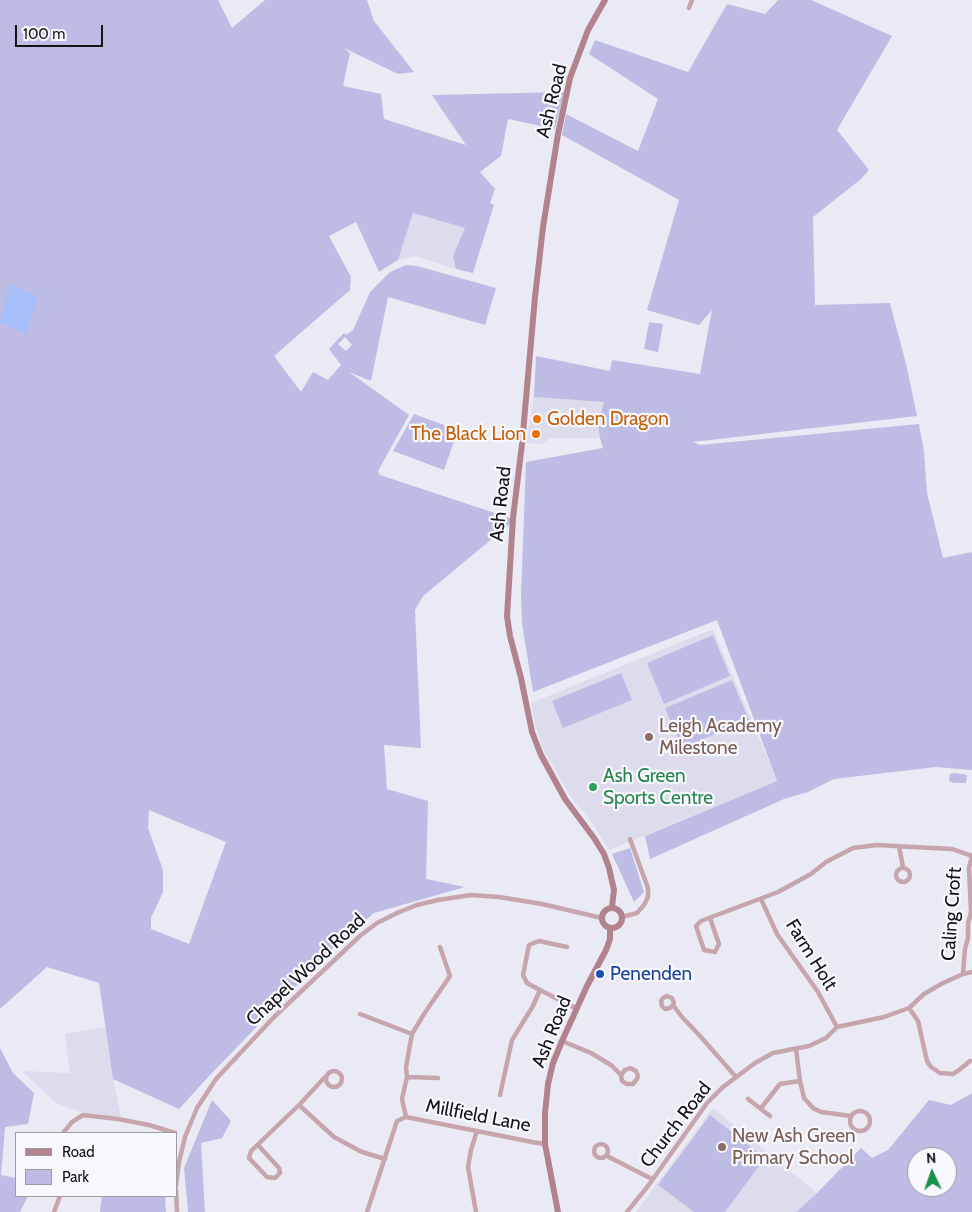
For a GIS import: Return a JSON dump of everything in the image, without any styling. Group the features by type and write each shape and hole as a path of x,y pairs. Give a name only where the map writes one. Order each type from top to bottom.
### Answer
{"street":[{"path":"689,8 692,0"},
{"name":"Ash Road","path":"602,1 588,30 570,78 556,143 535,297 513,518 507,616 532,732 541,755 565,799 604,854 614,890 612,907"},
{"path":"622,918 638,913 648,897 648,888 630,839"},
{"name":"Caling Croft","path":"762,898 778,892 811,874 826,862 853,848 876,845 952,849 972,856 968,868 971,912 963,974"},
{"path":"899,846 903,867"},
{"name":"Chapel Wood Road","path":"178,1170 185,1137 197,1108 216,1079 274,1017 361,935 377,923 417,905 471,895 508,898 602,918"},
{"path":"710,918 719,944 715,952 704,950 696,926 701,921 762,898"},
{"name":"Farm Holt","path":"762,898 777,934 818,992 837,1027"},
{"path":"612,907 619,910 622,920 618,926 610,928 604,924 602,918 604,910 612,907"},
{"name":"Ash Road","path":"558,1212 545,1144 545,1113 548,1084 553,1063 562,1042 606,950 610,939 610,928"},
{"path":"567,947 539,941 530,945 523,975 527,983 577,1008"},
{"path":"367,1212 397,1121 406,1117 402,1098 407,1077 406,1067 412,1034 450,976 440,947"},
{"name":"Church Road","path":"627,1212 707,1103 723,1087 755,1063 773,1053 809,1046 826,1038 837,1027 884,1017 909,1008 924,994 943,983 972,972"},
{"path":"500,1095 512,1040 533,1006 540,990"},
{"path":"673,1005 736,1077"},
{"path":"909,1008 918,1021 927,1061 931,1067 940,1073 953,1074 970,1061"},
{"path":"360,1014 412,1034"},
{"path":"562,1042 591,1053 610,1065 621,1075"},
{"path":"796,1049 804,1098 813,1108 821,1112 851,1116 857,1112 864,1112 868,1117 869,1124 865,1129 856,1130 850,1122 851,1116"},
{"path":"258,1145 280,1168 280,1173 275,1178 267,1177 249,1158 251,1151 326,1077"},
{"path":"407,1077 438,1078"},
{"path":"760,1108 780,1084 800,1081"},
{"path":"748,1099 770,1116"},
{"path":"298,1105 334,1137 362,1152 385,1159"},
{"path":"64,1132 72,1122 83,1115 149,1125 169,1132"},
{"name":"Millfield Lane","path":"406,1117 545,1144"},
{"path":"476,1212 468,1167 477,1131"},
{"path":"178,1135 185,1137"},
{"path":"606,1156 652,1179"},
{"path":"54,1212 60,1197"},
{"path":"176,1197 177,1212"}],"shaded area":[{"path":"413,213 466,228 453,256 456,269 415,256 398,260"},
{"path":"11,285 37,296 26,334 0,322"},
{"path":"534,397 604,402 598,425 600,438 551,438 541,444 526,443"},
{"name":"Leigh Academy Milestone","path":"713,629 777,781 609,850 591,821 571,797 543,749 531,703"},
{"path":"105,1027 121,1117 80,1112 56,1103 22,1071 70,1073 65,1034"},
{"name":"New Ash Green Primary School","path":"713,1108 817,1193 796,1212 636,1212"}],"green space":[{"path":"0,0 218,0 232,28 265,0 367,0 374,21 414,72 398,74 344,48 350,53 343,86 381,94 384,119 466,145 432,95 564,92 555,129 508,119 501,156 480,172 495,189 490,203 494,205 473,273 456,269 453,256 465,228 413,213 398,260 379,272 356,222 329,236 351,277 350,290 274,356 301,392 313,372 328,380 341,365 329,349 344,333 346,335 353,330 370,292 390,272 406,265 417,266 496,288 485,325 388,297 371,381 349,372 409,415 378,471 380,475 510,518 510,524 423,596 415,610 421,748 384,745 387,789 428,801 426,879 465,887 374,913 337,944 179,1109 113,1079 99,983 47,967 0,1009","holes":["345,337 352,345 346,351 338,344","149,810 226,842 189,944 151,929 151,918 163,892 163,870 148,828"]},
{"path":"778,0 811,0 892,36 837,130 869,170 861,179 813,217 815,305 890,303 917,416 693,442 700,445 919,424 924,452 927,493 943,558 972,552 972,770 936,767 834,779 808,792 784,799 650,859 645,836 777,781 717,620 533,692 522,623 521,595 526,462 603,448 598,425 604,402 534,397 536,356 610,371 612,360 700,374 712,310 699,325 647,310 679,200 562,135 566,114 638,151 658,99 589,54 595,40 688,72 727,4 765,14"},
{"path":"649,322 663,324 658,352 644,349"},
{"path":"414,414 458,430 444,470 393,451"},
{"path":"713,635 730,676 664,704 647,663"},
{"path":"621,673 632,700 563,728 552,701"},
{"path":"732,680 749,720 682,748 665,708"},
{"path":"950,774 967,775 966,783 949,781"},
{"path":"630,848 644,892 634,902 612,854"},
{"path":"0,1048 13,1073 34,1093 28,1124 5,1127 1,1175 15,1178 15,1197 28,1197 20,1212 0,1212"},
{"path":"972,1093 972,1212 796,1212 861,1148 872,1158 888,1150 929,1100 951,1105"},
{"path":"212,1100 231,1121 222,1138 201,1143 205,1212 188,1212 184,1168"},
{"path":"710,1115 765,1158 725,1212 694,1212 658,1185"},
{"path":"102,1197 165,1197 166,1212 100,1212"}],"place":[{"name":"Golden Dragon","path":"537,419"},
{"name":"The Black Lion","path":"536,434"},
{"name":"Leigh Academy Milestone","path":"649,737"},
{"name":"Ash Green Sports Centre","path":"593,787"},
{"name":"Penenden","path":"600,974"},
{"name":"New Ash Green Primary School","path":"722,1147"}]}
